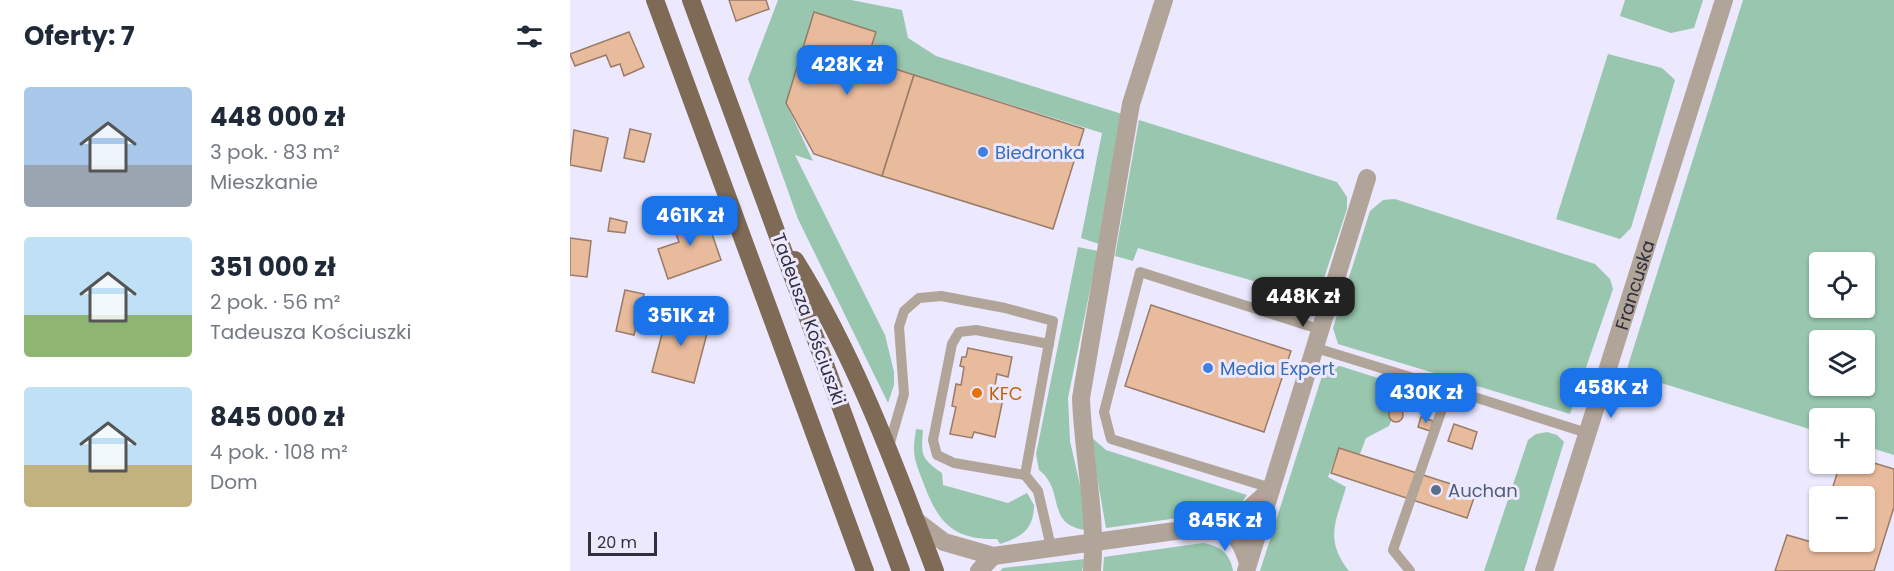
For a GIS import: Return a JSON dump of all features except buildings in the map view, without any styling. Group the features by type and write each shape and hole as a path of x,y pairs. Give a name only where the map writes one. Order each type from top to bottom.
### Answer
{"main road":[{"name":"Tadeusza Kościuszki","path":"655,0 865,571"},
{"name":"Tadeusza Kościuszki","path":"691,0 901,571"},
{"path":"775,228 814,289 889,446 935,571"}],"street":[{"path":"1092,571 1094,542 1083,442 1081,398 1131,104 1164,0"},
{"name":"Francuska","path":"1544,571 1724,0"},
{"path":"1247,567 1322,330 1367,178"},
{"path":"915,520 944,542 993,556 1219,525 1241,516 1271,488"},
{"path":"1219,525 1233,532 1242,545 1247,567"},
{"path":"979,571 993,556"}],"lane":[{"path":"1271,488 1111,438 1104,412 1140,272 1322,330"},
{"path":"889,446 904,394 899,327 904,310 919,298 941,296 1005,308 1053,321 1025,475"},
{"path":"1048,344 976,330 959,332 952,344 933,440 937,455 954,463 1025,475 1038,491 1051,547"},
{"path":"1316,348 1587,433"},
{"path":"1410,571 1393,550 1449,389"}],"green space":[{"path":"778,0 851,0 902,10 908,38 936,56 1122,114 1099,244 1081,238 1102,133 867,60 875,32 815,14 786,103 813,161 795,155 885,335 894,372 894,385 888,403 798,219 748,79"},
{"path":"1625,0 1703,0 1694,28 1671,33 1620,16"},
{"path":"1743,0 1894,0 1894,455 1875,449 1875,408 1809,408 1809,429 1626,372"},
{"path":"1608,54 1662,68 1675,80 1631,228 1620,239 1556,219"},
{"path":"1139,120 1337,182 1347,197 1347,209 1317,299 1138,248 1133,261 1115,256"},
{"path":"1395,199 1595,264 1610,279 1613,289 1570,414 1338,344 1333,328 1370,211 1383,200"},
{"path":"1078,247 1098,251 1068,398 1070,441 1084,503 1085,530 1073,527 1060,514 1052,487 1039,470 1036,454"},
{"path":"1340,366 1403,386 1408,397 1407,404 1399,400 1389,426 1366,438 1360,454 1339,448 1328,477 1346,487 1336,521 1334,540 1341,560 1349,571 1260,571 1322,376 1329,369"},
{"path":"916,429 923,430 924,456 942,473 943,485 1008,503 1027,493 1034,505 1032,520 1025,531 1000,544 997,539 969,536 949,526 935,508 918,467 914,451"},
{"path":"1547,432 1557,435 1564,442 1524,571 1484,571 1528,440 1536,434"},
{"path":"1090,436 1106,450 1247,495 1236,510 1106,528"},
{"path":"1203,543 1223,551 1233,571 1103,571 1104,557"},
{"path":"1085,559 1082,571 1000,571 1003,568"}],"place":[{"name":"Biedronka","path":"983,152"},
{"name":"Media Expert","path":"1208,368"},
{"name":"KFC","path":"977,393"},
{"name":"Auchan","path":"1436,490"}]}
